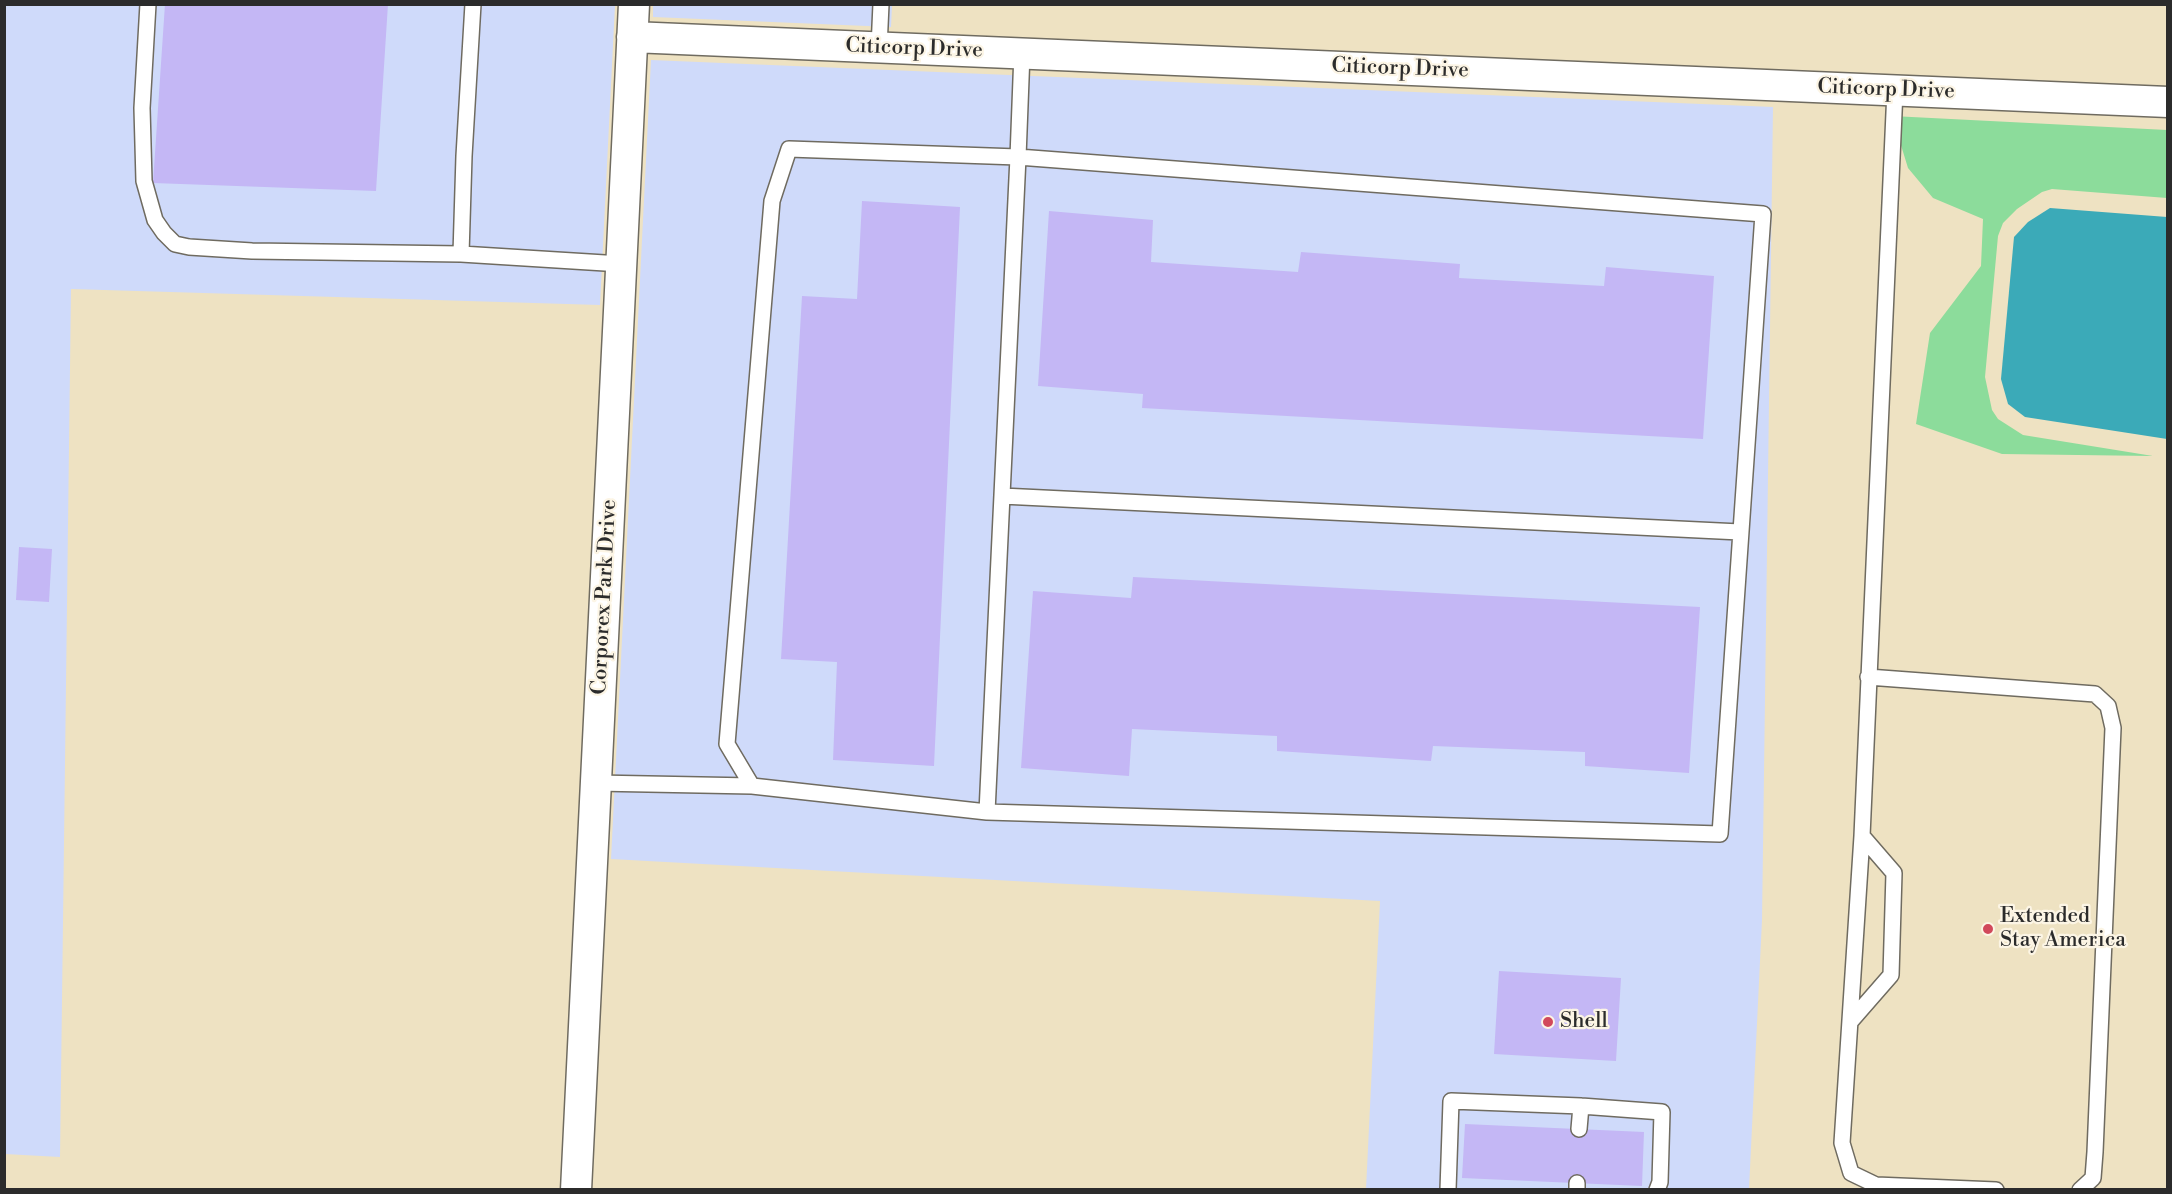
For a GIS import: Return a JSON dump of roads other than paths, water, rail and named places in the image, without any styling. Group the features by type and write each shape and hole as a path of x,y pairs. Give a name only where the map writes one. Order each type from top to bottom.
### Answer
{"street":[{"name":"Corporex Park Drive","path":"576,1190 634,4"},
{"name":"Citicorp Drive","path":"632,37 2168,102"}],"lane":[{"path":"148,4 142,108 144,180 155,220 175,244 252,251 461,254 621,264"},
{"path":"461,254 473,4"},
{"path":"879,48 881,4"},
{"path":"987,812 1022,53"},
{"path":"1895,90 1862,836 1842,1143 1851,1173 1876,1185 1996,1190"},
{"path":"596,783 752,786 987,812 1720,834 1762,214 1018,158 789,149 771,201 727,744 752,786"},
{"path":"1002,496 1740,532"},
{"path":"1868,677 2095,694 2108,706 2113,728 2095,1152 2093,1178 2080,1190"},
{"path":"1850,1022 1891,975 1894,873 1862,836"},
{"path":"1448,1190 1451,1101 1662,1112 1660,1182 1657,1190"},
{"path":"1579,1129 1581,1106"}],"water":[{"path":"2050,208 2167,217 2167,439 2025,417 2008,404 2001,379 2014,237 2028,222"}],"place":[{"name":"Extended Stay America","path":"1988,929"},
{"name":"Shell","path":"1548,1022"}]}
